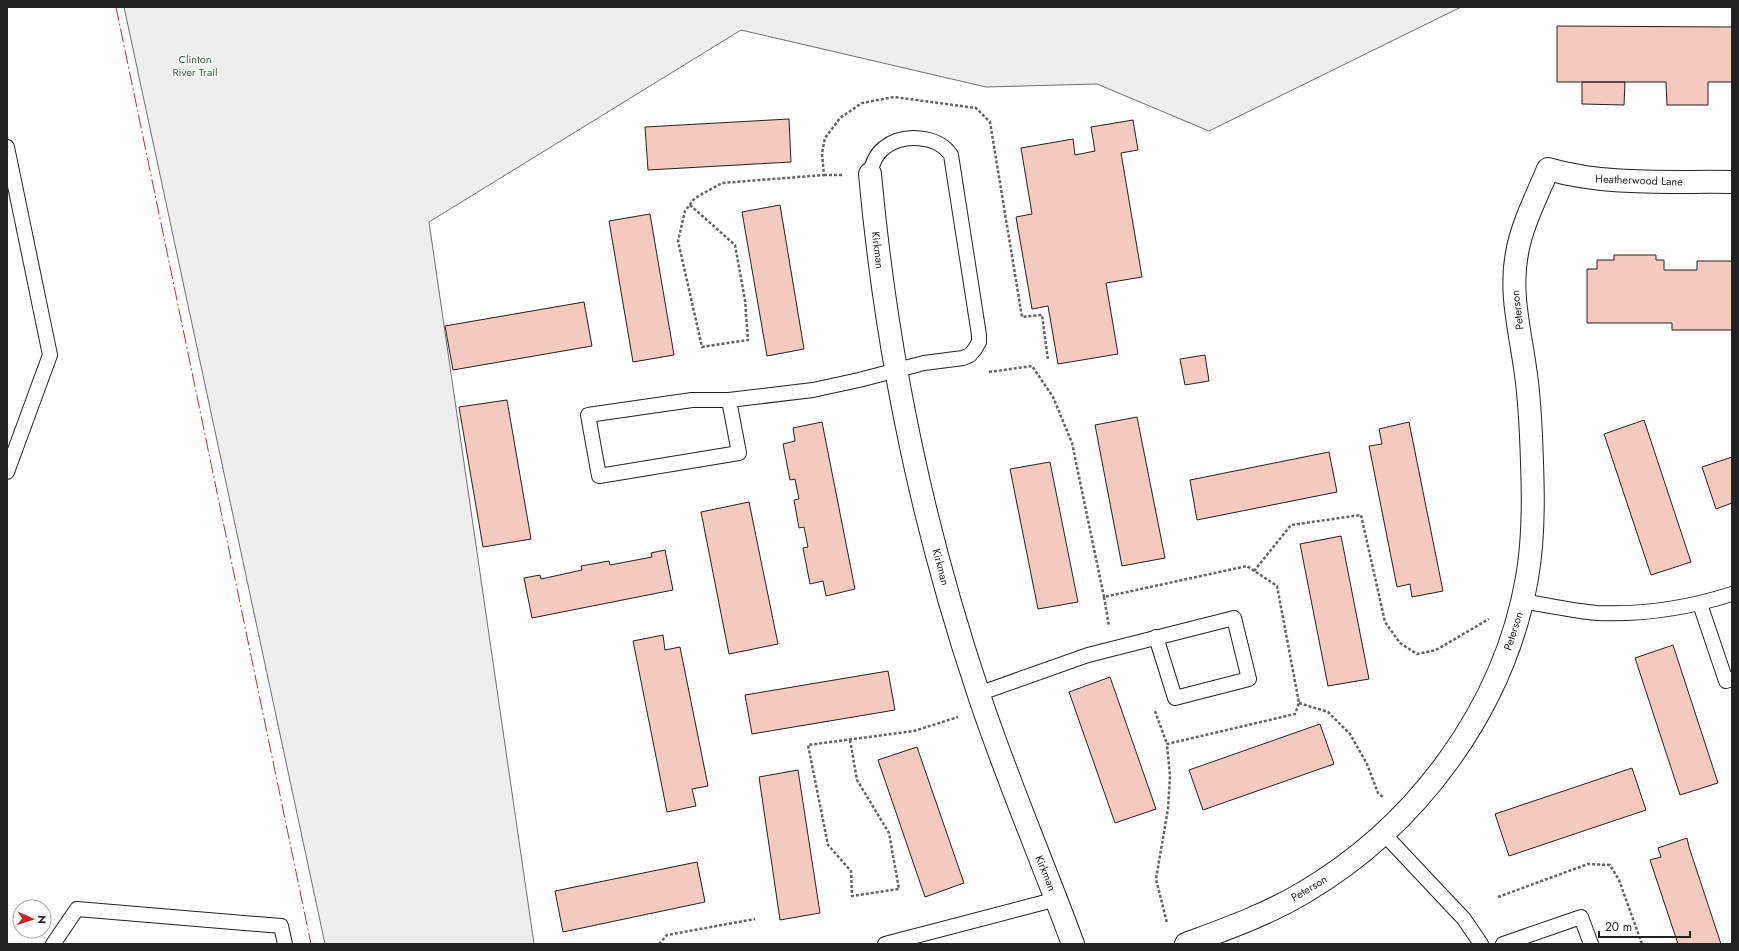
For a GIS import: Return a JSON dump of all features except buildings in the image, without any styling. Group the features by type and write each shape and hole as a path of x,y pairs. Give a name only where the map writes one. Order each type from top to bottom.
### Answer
{"street":[{"name":"Heatherwood Lane","path":"1548,169 1566,174 1602,180 1732,182"},
{"name":"Peterson","path":"1186,944 1238,925 1271,910 1302,894 1346,865 1384,834 1403,814 1447,762 1475,720 1504,657 1522,601 1530,553 1532,508 1531,436 1526,375 1514,300 1514,268 1521,235 1548,169"},
{"name":"Kirkman","path":"870,174 883,290 896,370 922,493 940,565 981,701 1073,944"}],"lane":[{"path":"729,400 739,453 599,476 588,415 692,400 729,400 813,390 924,363 963,358 970,355 975,349 979,335 953,160 948,150 940,143 930,140 910,139 892,143 878,154 874,160 870,174"},
{"path":"7,147 50,355 7,472"},
{"path":"1522,601 1572,610 1622,613 1663,610 1700,604 1732,594"},
{"path":"1700,604 1726,681 1732,679"},
{"path":"981,701 1088,655 1156,636 1234,618 1249,679 1175,698 1156,636"},
{"path":"1384,834 1464,918 1481,944"},
{"path":"893,943 1057,899"},
{"path":"53,944 77,909 281,926 285,944"},
{"path":"1503,944 1581,917 1590,944"}],"path":[{"path":"690,205 734,245 745,300 748,340 702,347 678,241 685,211 695,198 722,183 824,175 822,153 825,138 840,118 862,103 894,97 976,108 990,122 1022,317 1042,315 1048,360"},
{"path":"1254,570 1291,525 1361,515 1385,622 1400,643 1417,654 1436,650 1496,616"},
{"path":"1104,597 1110,628"},
{"path":"850,740 857,780 889,833 899,889 852,896 850,871 828,845 808,745 914,731 981,701"},
{"path":"1299,703 1328,712 1350,734 1367,764 1378,793 1403,814"},
{"path":"1498,897 1588,864 1610,865 1619,880 1642,944"},
{"path":"659,944 667,935 755,919"}],"green space":[{"name":"Clinton River Trail","path":"124,7 1461,7 1209,131 1097,84 986,87 741,30 429,222 534,944 325,944"}],"power":[{"path":"116,7 311,944"}]}
